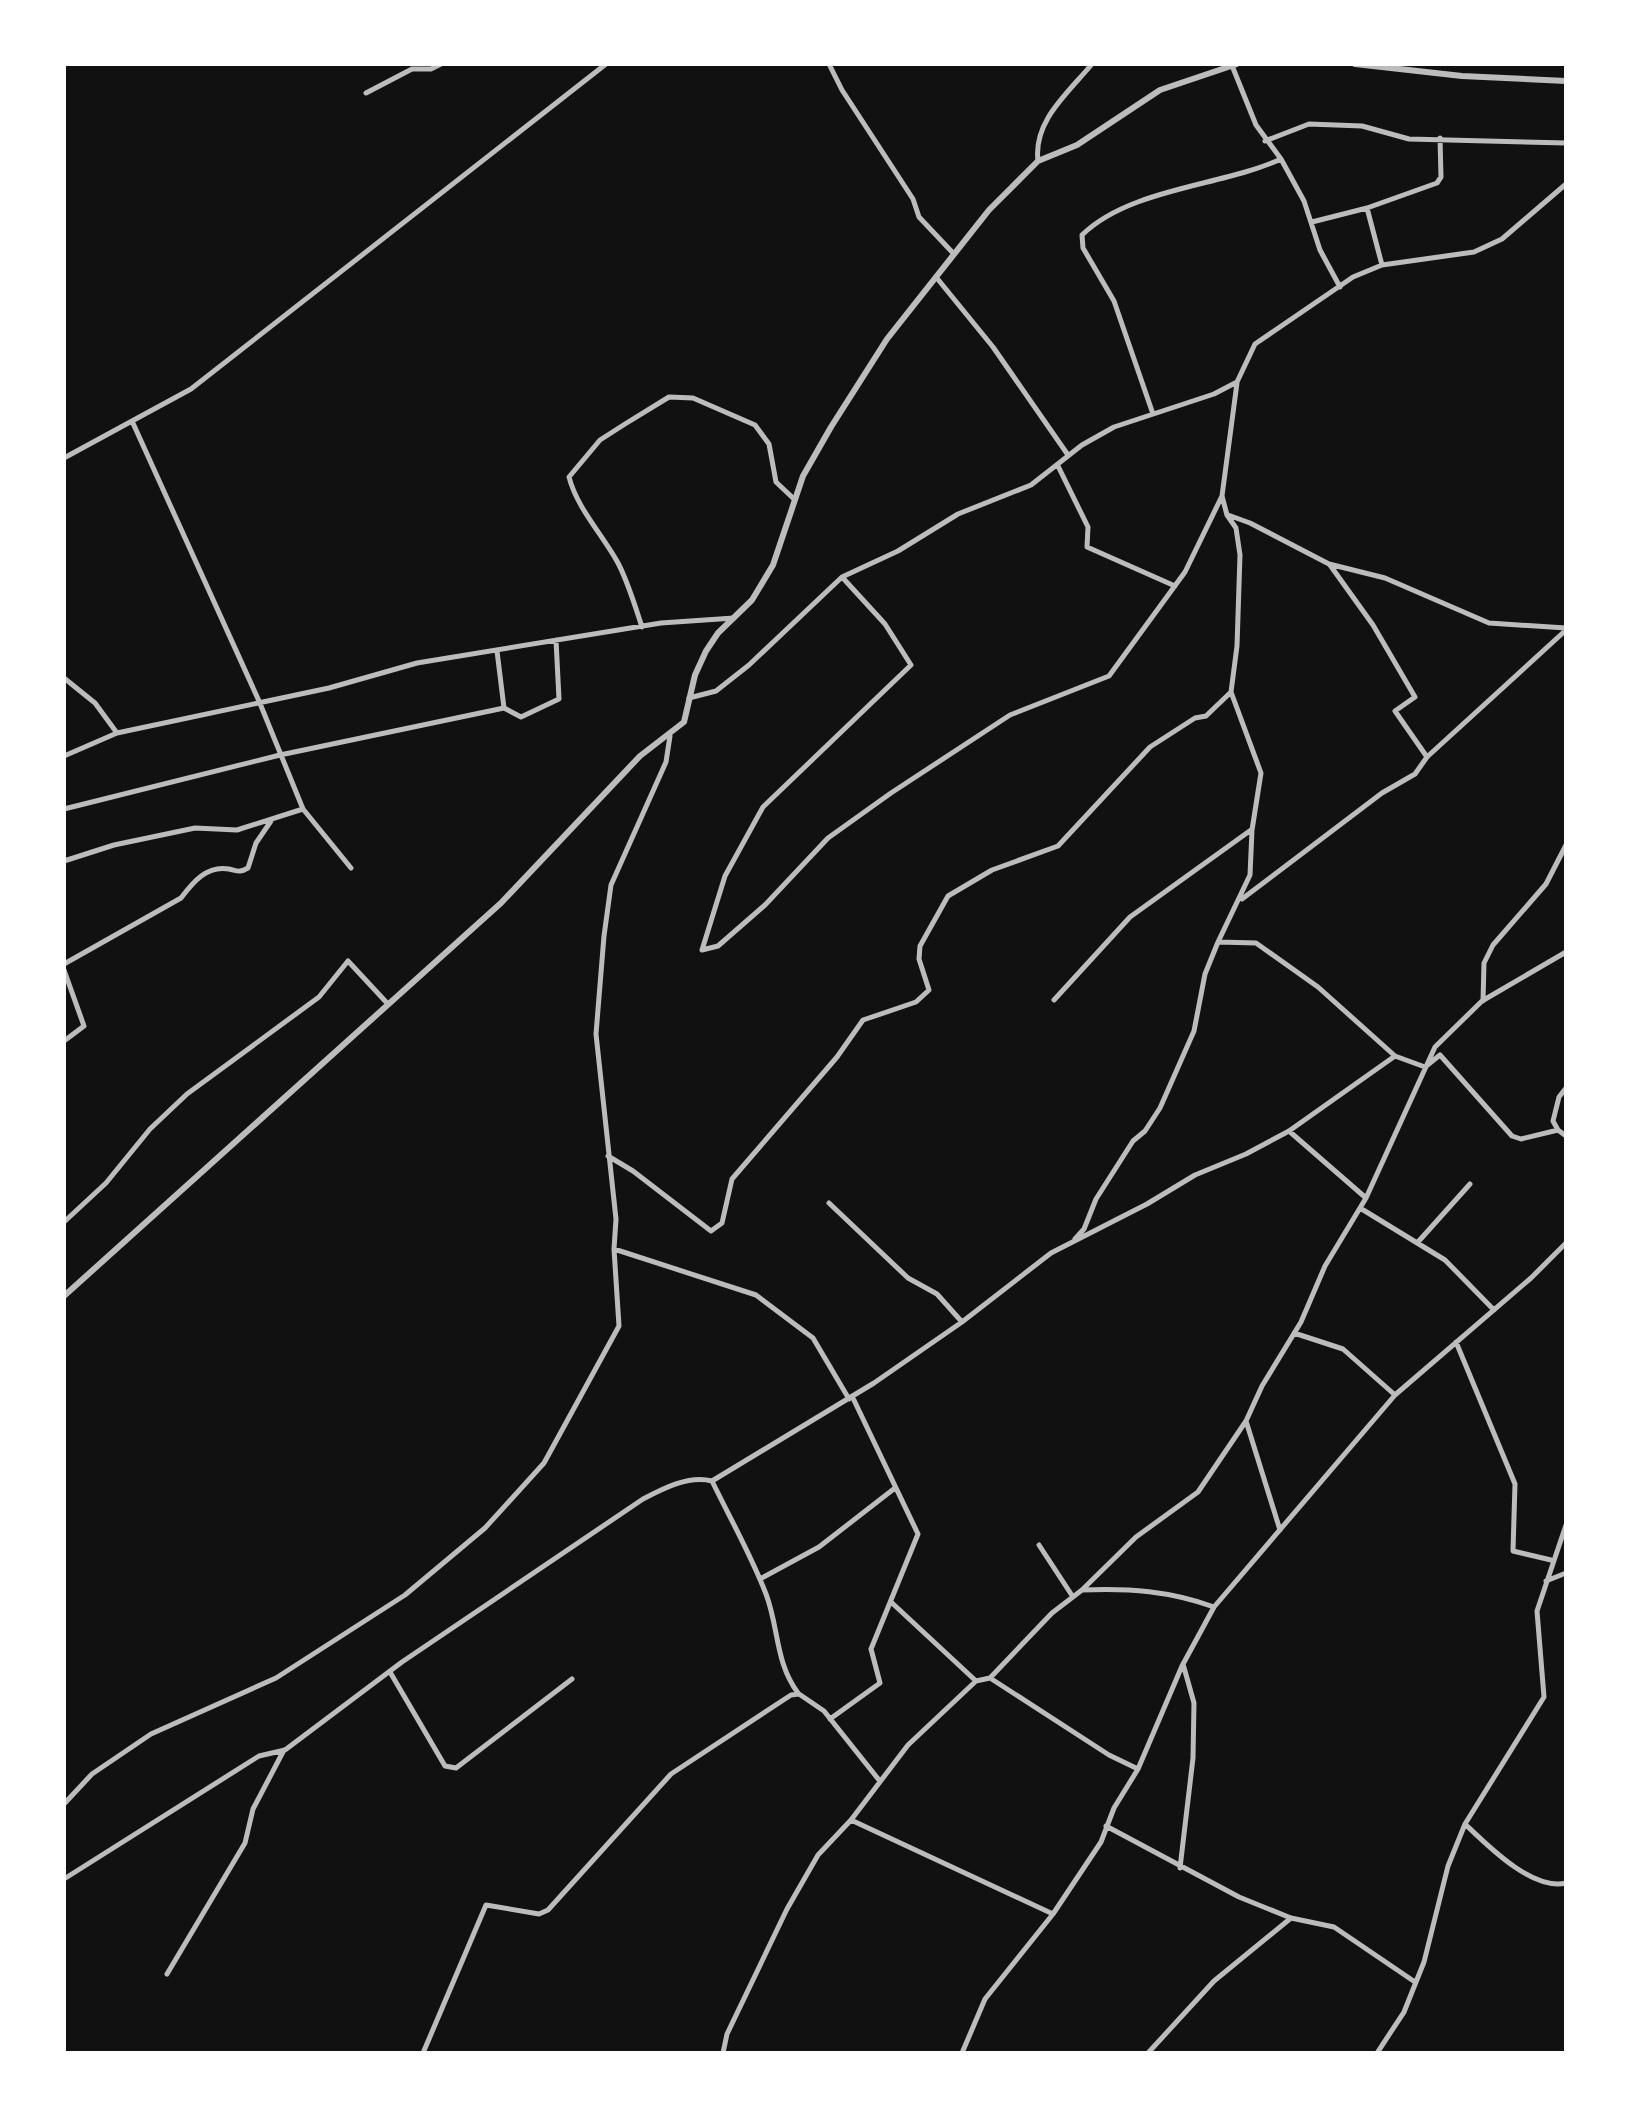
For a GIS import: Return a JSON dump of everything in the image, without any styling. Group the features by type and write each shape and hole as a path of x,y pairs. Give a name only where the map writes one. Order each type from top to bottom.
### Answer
{"street":[{"path":"366,93 412,69 441,64"},
{"path":"64,458 191,389 606,64"},
{"path":"829,64 842,90 913,199 919,217 953,253"},
{"path":"1038,161 1036,145 1041,127 1092,64"},
{"path":"1355,64 1462,76 1566,81"},
{"path":"64,1296 501,903 640,756 670,736 684,722 706,651 752,600 773,565 803,476 847,401 887,339 953,253 1038,161 1077,145 1160,90 1235,66 1265,141 1281,159 1312,222 1320,250 1340,287"},
{"path":"1265,141 1309,124 1362,126 1409,139 1566,143"},
{"path":"1312,222 1367,208 1437,183 1441,177 1440,138"},
{"path":"1153,414 1114,301 1083,248 1082,235 1122,211 1172,190 1246,175 1281,159"},
{"path":"842,577 885,624 911,665 763,807 725,876 702,950 718,946 765,905 828,838 891,793 1010,715 1109,676 1175,586 1222,496 1237,382 1255,344 1340,287 1382,265 1474,252 1502,239 1566,184"},
{"path":"1367,208 1382,265"},
{"path":"935,276 993,347 1068,455"},
{"path":"689,698 716,691 738,674 782,637 842,577 898,551 958,514 1031,485 1068,455 1114,427 1214,394 1237,382"},
{"path":"642,627 620,567 590,515 575,498 569,477 600,440 669,397 693,398 755,425 769,444 776,482 794,499"},
{"path":"132,421 259,701 303,809 351,868"},
{"path":"1058,466 1088,527 1087,547 1175,586"},
{"path":"1072,1242 1084,1229 1096,1199 1133,1141 1145,1131 1160,1108 1194,1031 1205,974 1250,875 1252,830 1261,773 1231,692 1237,646 1240,555 1236,528 1227,515 1222,496"},
{"path":"1227,515 1250,523 1329,564 1385,578 1489,623 1566,629"},
{"path":"1329,564 1373,625 1415,697 1395,711 1427,757"},
{"path":"64,756 117,733 329,688 417,663 642,627 734,618"},
{"path":"1239,901 1382,793 1415,774 1427,757 1566,629"},
{"path":"64,809 280,755 504,708 521,717 557,702 556,640"},
{"path":"497,651 504,708"},
{"path":"64,678 95,703 117,733"},
{"path":"606,1156 633,1171 711,1231 722,1223 732,1179 837,1057 863,1020 916,1002 929,990 919,959 920,946 948,896 992,870 1058,846 1150,747 1195,718 1206,716 1231,692"},
{"path":"64,1804 92,1774 151,1734 276,1678 382,1611 485,1528 544,1463 619,1326 614,1249 616,1219 606,1156 596,1034 611,885 666,762 670,736"},
{"path":"64,861 114,845 195,828 237,830 303,809"},
{"path":"64,1041 84,1026 64,967 181,898 194,880 212,869 240,873 248,868 256,843 271,821"},
{"path":"1054,1000 1130,917 1252,830"},
{"path":"1482,1001 1484,963 1493,945 1546,884 1566,845"},
{"path":"1218,942 1256,943 1338,1003 1395,1056 1425,1067"},
{"path":"723,2053 727,2034 787,1909 818,1855 851,1820 908,1745 976,1681 990,1678 1052,1613 1082,1590 1136,1537 1198,1492 1246,1421 1262,1386 1294,1333 1325,1266 1366,1198 1435,1047 1482,1001 1566,952"},
{"path":"64,1222 106,1183 150,1129 187,1094 319,997 348,961 387,1003"},
{"path":"1425,1067 1440,1055 1512,1136 1521,1139 1558,1130"},
{"path":"64,1879 259,1756 285,1750 390,1672 643,1499 687,1481 712,1481 850,1398 962,1322 1018,1276 1072,1242 1147,1204 1195,1175 1246,1154 1289,1131 1395,1056"},
{"path":"1566,1088 1559,1097 1553,1121 1566,1136"},
{"path":"1289,1131 1366,1198"},
{"path":"1418,1242 1470,1184"},
{"path":"829,1203 908,1278 937,1294 962,1322"},
{"path":"1360,1208 1445,1260 1495,1310"},
{"path":"962,2053 985,1999 1053,1914 1101,1842 1106,1826 1138,1769 1183,1664 1214,1607 1395,1395 1495,1310 1566,1243"},
{"path":"614,1249 756,1295 813,1338 850,1398 918,1534 871,1649 880,1683 830,1719"},
{"path":"1294,1333 1343,1349 1395,1395"},
{"path":"1456,1342 1515,1484 1513,1551 1551,1560"},
{"path":"1246,1421 1280,1531"},
{"path":"712,1481 760,1579 773,1616 780,1661 799,1694 817,1705 879,1780"},
{"path":"760,1579 819,1547 895,1488"},
{"path":"1377,2053 1404,2012 1431,1943 1448,1866 1465,1824 1544,1697 1537,1611 1551,1560 1566,1525"},
{"path":"1039,1545 1073,1597"},
{"path":"1545,1581 1566,1573"},
{"path":"1082,1590 1110,1588 1175,1593 1214,1607"},
{"path":"891,1602 976,1681"},
{"path":"1180,1868 1193,1758 1194,1703 1183,1664"},
{"path":"390,1672 445,1766 456,1768 572,1679"},
{"path":"990,1678 1109,1755 1138,1769"},
{"path":"423,2053 486,1905 539,1914 548,1910 671,1774 693,1756 799,1694"},
{"path":"167,1974 245,1843 253,1809 285,1750"},
{"path":"851,1820 1053,1914"},
{"path":"1465,1824 1512,1866 1546,1882 1566,1883"},
{"path":"1106,1826 1180,1868 1291,1918 1334,1927 1415,1982"},
{"path":"1148,2053 1214,1981 1291,1918"}]}
